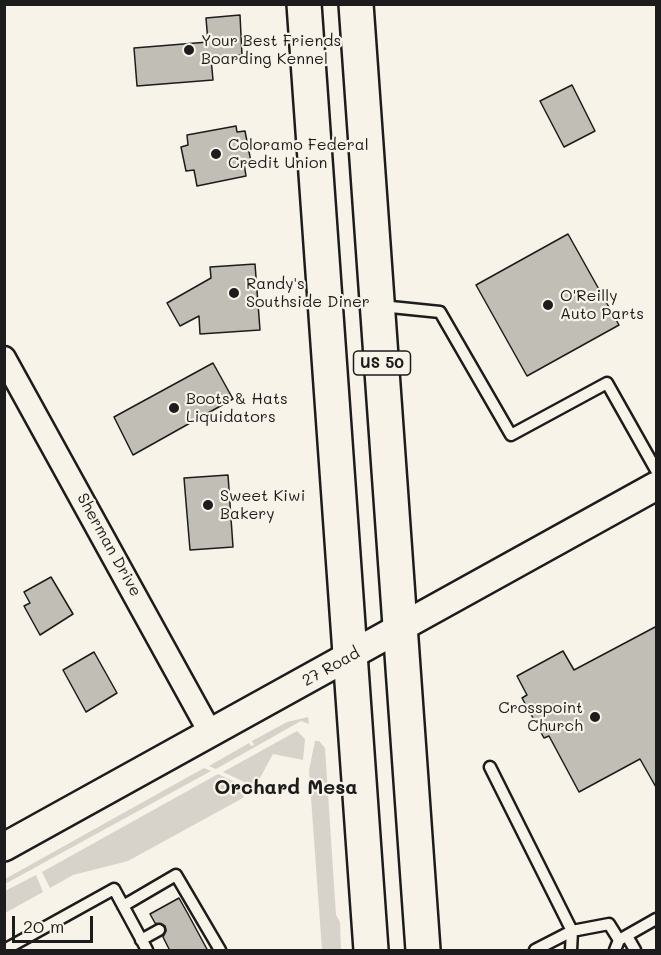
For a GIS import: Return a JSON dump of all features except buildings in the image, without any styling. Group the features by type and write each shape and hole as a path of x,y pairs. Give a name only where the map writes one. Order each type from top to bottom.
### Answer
{"highway":[{"name":"US 50","path":"304,4 371,951"},
{"name":"US 50","path":"357,4 423,951"},
{"path":"363,97 365,4"}],"street":[{"name":"Sherman Drive","path":"4,358 212,734"},
{"name":"27 Road","path":"4,847 657,486"}],"lane":[{"path":"378,305 440,312 511,435 607,383 657,470"},
{"path":"490,766 572,931 571,951"},
{"path":"123,906 176,875 208,941 220,951"},
{"path":"4,950 114,889 147,951"},
{"path":"621,942 657,919"},
{"path":"535,951 572,931 609,924 621,942 635,951"},
{"path":"141,940 159,930"}],"shaded area":[{"path":"308,717 309,724 301,721 216,769 209,766 249,743 251,746 254,745 252,741 287,722"},
{"path":"297,731 305,739 303,760 273,754 255,787 223,772"},
{"path":"315,741 319,741 325,748 336,915 340,922 341,950 322,950 309,770"},
{"path":"204,768 211,771 5,884 5,879"},
{"path":"218,774 251,790 241,799 128,861 73,875 50,888 42,872"},
{"path":"36,875 43,892 5,913 5,891"}],"place":[{"name":"Your Best Friends Boarding Kennel","path":"189,50"},
{"name":"Coloramo Federal Credit Union","path":"216,154"},
{"name":"Randy's Southside Diner","path":"234,293"},
{"name":"O'Reilly Auto Parts","path":"548,305"},
{"name":"Boots & Hats Liquidators","path":"174,408"},
{"name":"Sweet Kiwi Bakery","path":"208,505"},
{"name":"Crosspoint Church","path":"595,717"}],"district":[{"name":"Orchard Mesa","path":"286,788"}]}
